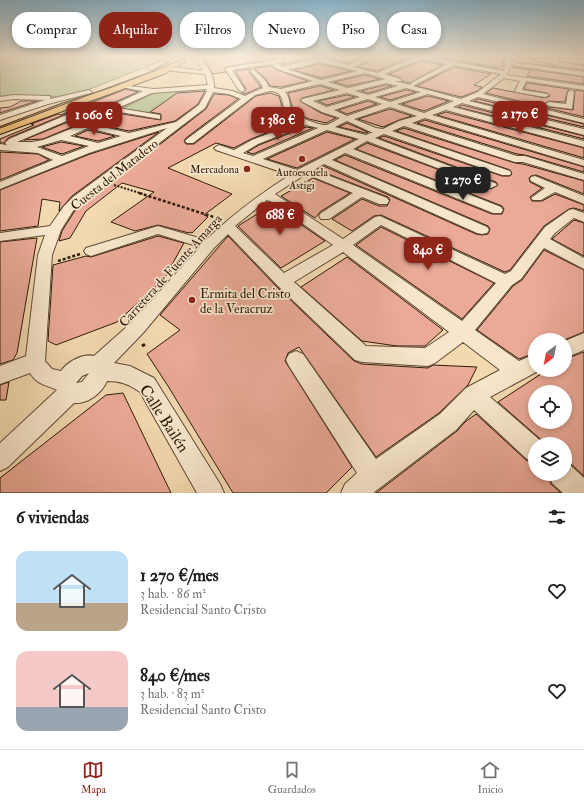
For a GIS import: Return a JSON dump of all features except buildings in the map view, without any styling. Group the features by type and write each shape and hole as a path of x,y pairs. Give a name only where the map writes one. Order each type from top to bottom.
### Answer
{"main road":[{"path":"0,125 121,80"},
{"path":"3,132 81,106 134,80"}],"street":[{"path":"108,116 40,145 11,144 10,142 81,106 116,106 154,91 175,86 211,80 225,91 248,99"},
{"name":"Cuesta del Matadero","path":"35,362 44,264 48,246 54,230 68,209 77,200 202,106 211,80"},
{"path":"234,80 242,90"},
{"path":"265,80 267,89"},
{"path":"295,80 308,85"},
{"path":"316,80 422,115 584,163"},
{"path":"190,141 253,94 267,89 286,92 331,80"},
{"path":"391,80 428,92 469,98 584,121"},
{"path":"506,173 383,131 374,130 327,109 302,102 391,80 469,98 584,132"},
{"path":"413,84 421,80"},
{"name":"Carretera de Fuente Amarga","path":"68,387 76,394 87,390 96,382 98,370 138,328 209,245 266,194 301,172 367,138 422,115 469,98 490,80"},
{"path":"571,92 569,107 545,96 518,91 523,80 584,88"},
{"path":"175,86 184,86 184,82"},
{"path":"235,153 309,116 405,85"},
{"path":"123,86 154,91"},
{"path":"0,118 38,105 89,92"},
{"path":"286,92 289,112 296,118 309,116 325,127 367,138 491,185"},
{"path":"255,159 348,118 428,92"},
{"path":"511,96 545,96 571,92 584,94"},
{"path":"0,99 14,97 59,99"},
{"path":"0,105 12,103 38,105"},
{"path":"97,105 157,117"},
{"path":"81,106 108,116 146,123"},
{"path":"444,107 547,138 584,152"},
{"path":"263,120 289,112"},
{"path":"0,186 100,146 182,122"},
{"path":"402,123 584,177"},
{"path":"85,125 125,134"},
{"path":"60,137 95,145"},
{"path":"472,200 506,173 533,148 547,138 584,144"},
{"path":"0,146 40,150 62,160"},
{"path":"219,148 301,172 362,192 382,201"},
{"path":"344,149 497,210"},
{"path":"323,160 482,230"},
{"path":"535,179 584,200"},
{"path":"537,198 554,187"},
{"path":"325,216 362,192"},
{"path":"266,194 276,199 343,245 463,332 526,367"},
{"path":"230,225 283,281 362,354 428,357 463,332 506,281 524,266 541,240 550,230 573,213 584,218"},
{"path":"283,281 343,245 380,220 506,281"},
{"path":"0,238 54,230"},
{"path":"92,251 158,230 209,245"},
{"path":"541,240 584,264"},
{"path":"572,347 584,342"},
{"path":"296,360 373,476"},
{"path":"0,375 35,362 39,372 47,378 68,387 0,459"},
{"path":"354,493 373,476 448,422 473,395 526,367"},
{"name":"Calle Bailén","path":"98,370 115,371 133,375 147,385 212,493"},
{"path":"473,395 528,445"},
{"path":"568,481 582,493"}],"path":[{"path":"101,181 230,225"},
{"path":"44,264 92,251"},
{"path":"142,346 147,343"}],"green space":[{"path":"0,80 113,80 90,89 60,97 0,96"},
{"path":"190,90 168,106 191,109 179,119 121,109 156,92"}],"tram line":[{"path":"0,128 129,80"}],"place":[{"name":"Autoescuela Astigi","path":"302,159"},
{"name":"Mercadona","path":"247,169"},
{"name":"Ermita del Cristo de la Veracruz","path":"192,300"}]}
